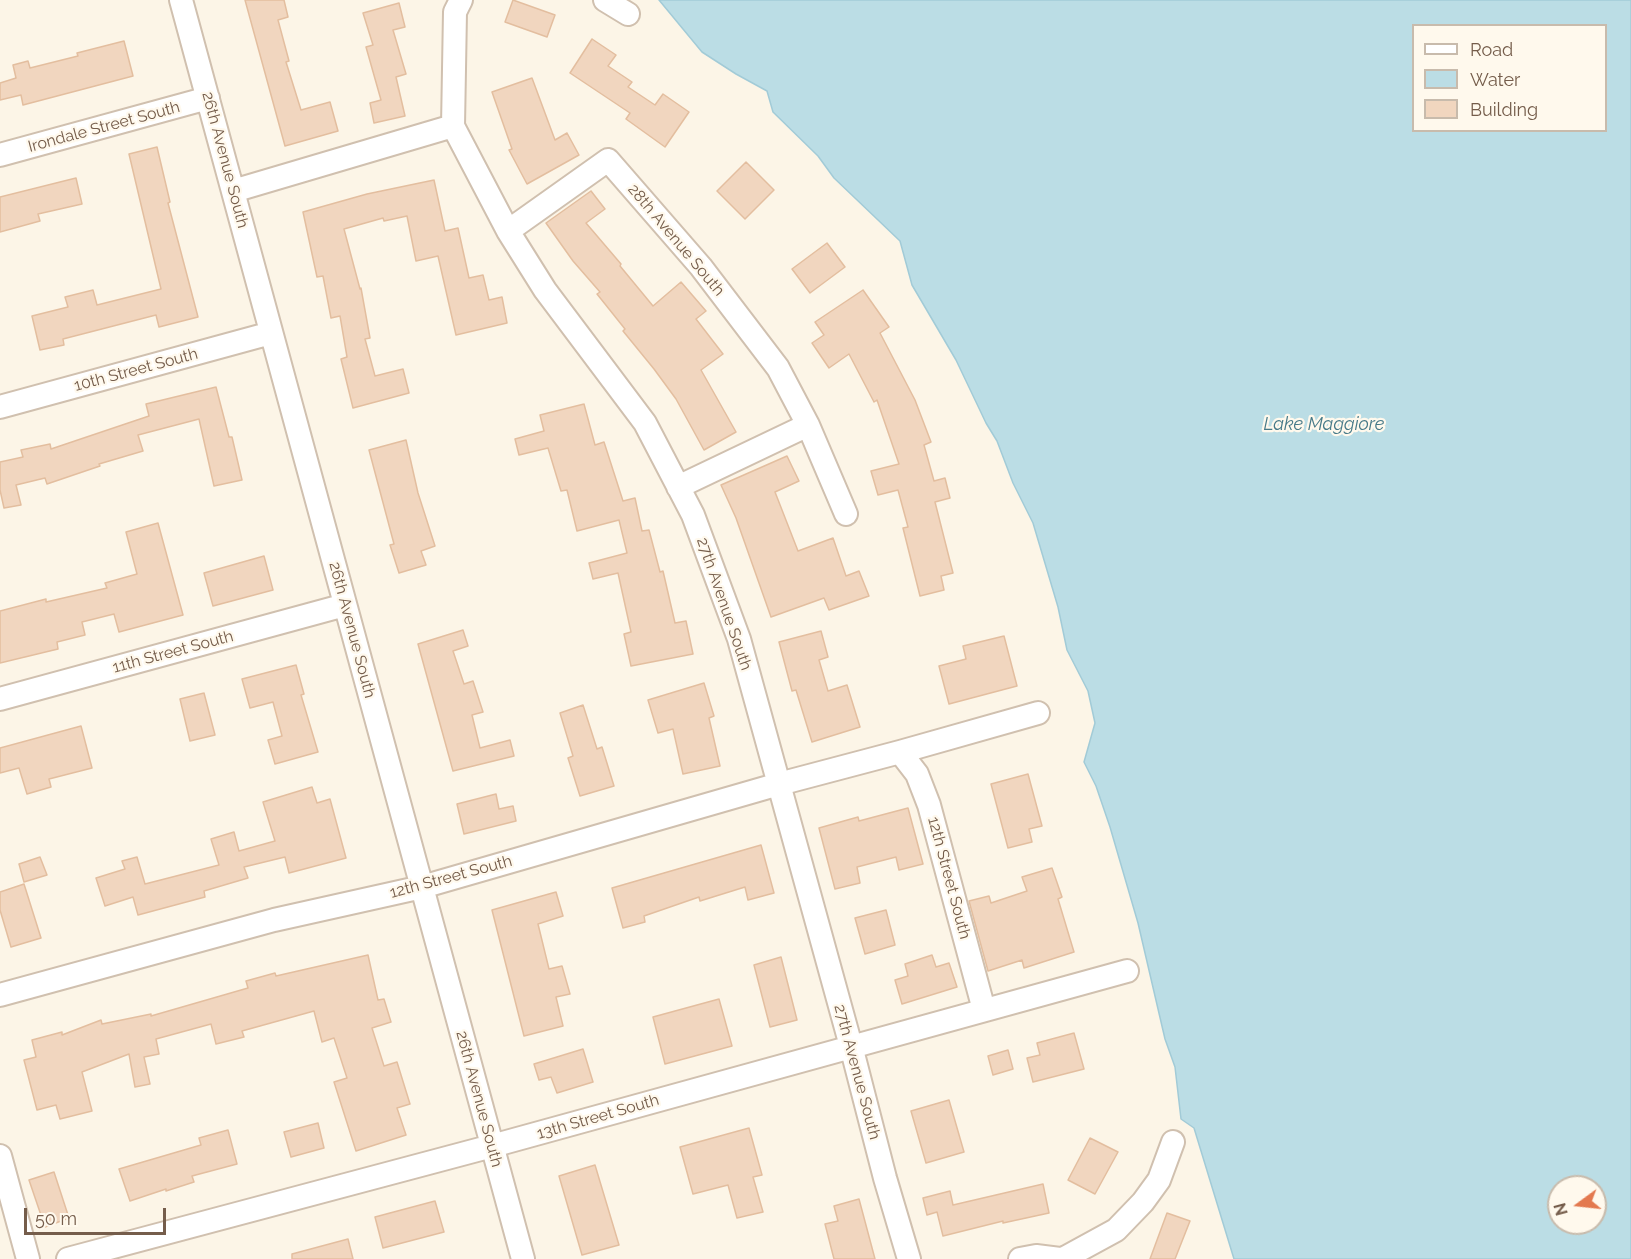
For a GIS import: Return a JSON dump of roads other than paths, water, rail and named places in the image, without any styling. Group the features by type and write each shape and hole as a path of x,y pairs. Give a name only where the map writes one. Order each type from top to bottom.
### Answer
{"street":[{"name":"26th Avenue South","path":"181,0 523,1259"},
{"name":"27th Avenue South","path":"461,0 455,12 453,126 508,231 545,290 645,423 693,515 739,639 909,1259"},
{"path":"606,0 628,14"},
{"name":"Irondale Street South","path":"0,155 208,98"},
{"path":"233,191 453,126"},
{"name":"28th Avenue South","path":"508,231 608,160 701,267 771,359 808,425 846,514"},
{"name":"10th Street South","path":"0,407 271,333"},
{"path":"678,487 808,425"},
{"name":"11th Street South","path":"0,699 345,604"},
{"name":"12th Street South","path":"0,995 274,920 422,887 779,784 1038,713"},
{"name":"12th Street South","path":"900,752 916,774 929,805 984,1010"},
{"name":"13th Street South","path":"68,1259 492,1146 1126,971"},
{"path":"1020,1259 1036,1256 1061,1259 1116,1230 1143,1202 1159,1180 1173,1142"},
{"path":"0,1156 28,1259"}],"water":[{"name":"Lake Maggiore","path":"659,0 1631,0 1631,1259 1234,1259 1194,1128 1181,1119 1175,1067 1165,1039 1138,923 1110,827 1096,786 1084,762 1095,723 1088,691 1067,650 1058,607 1033,523 1013,483 997,441 956,360 912,285 900,241 834,178 818,156 773,112 767,91 702,52"}]}
